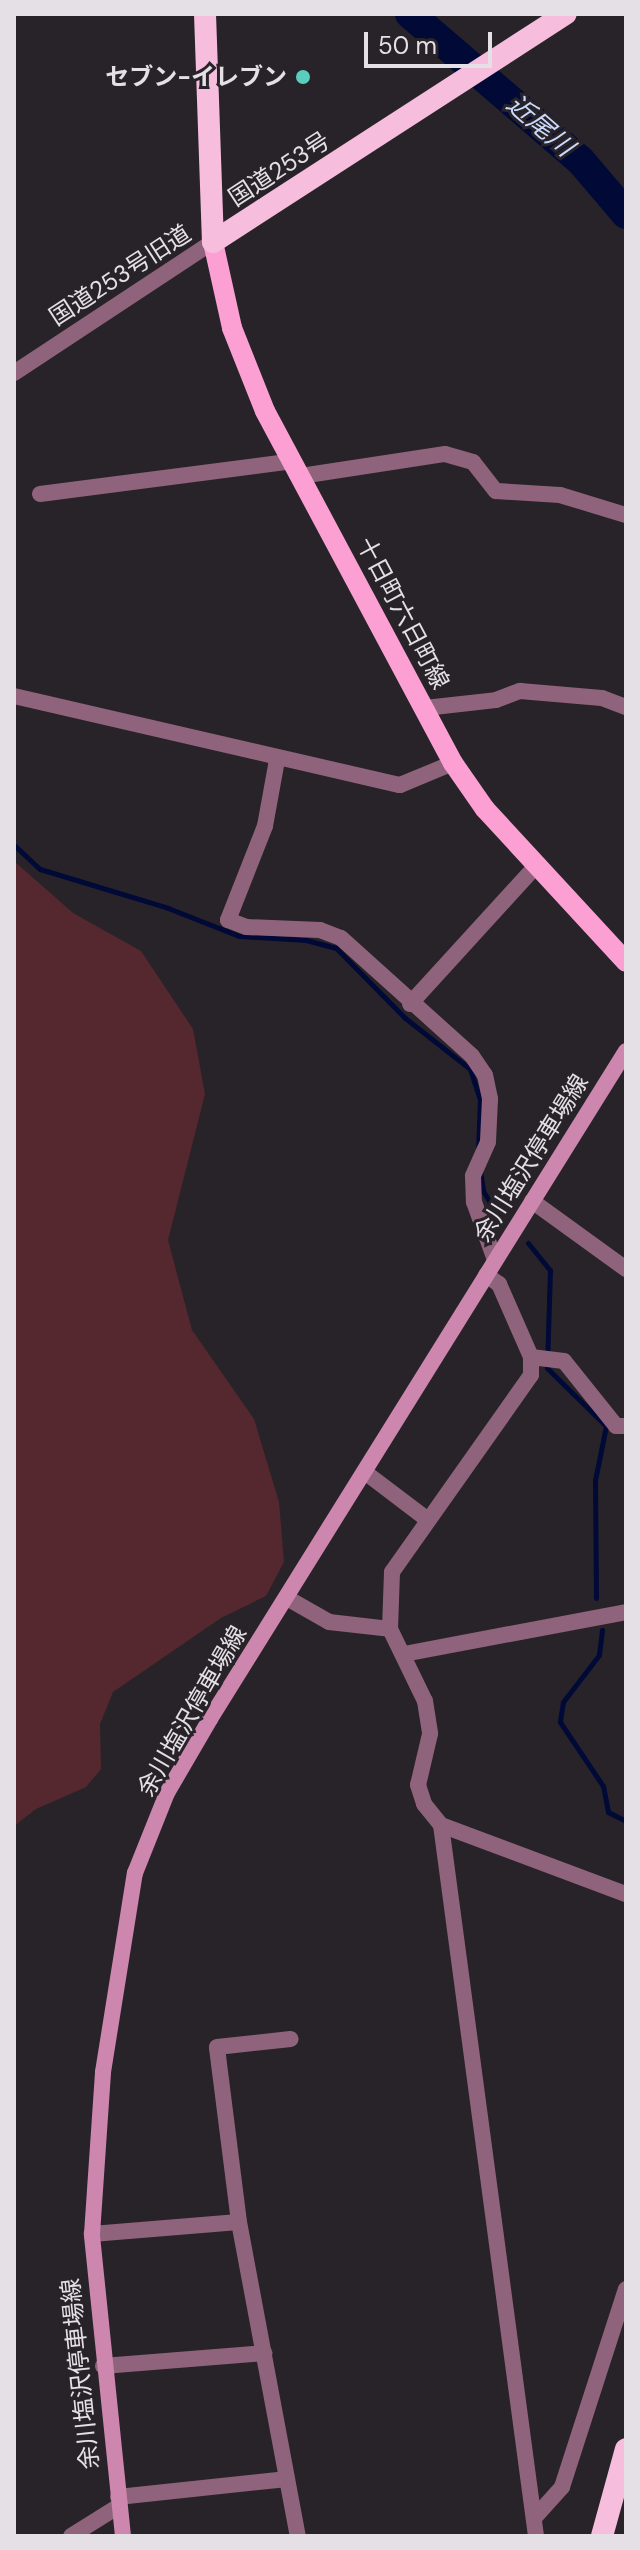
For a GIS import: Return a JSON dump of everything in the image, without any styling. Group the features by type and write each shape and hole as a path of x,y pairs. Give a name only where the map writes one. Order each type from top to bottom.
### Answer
{"highway":[{"name":"国道253号","path":"205,14 213,242"},
{"name":"国道253号","path":"213,242 566,14"},
{"path":"602,2536 626,2449"}],"main road":[{"name":"十日町六日町線","path":"213,242 232,328 265,411 453,763 485,809 626,962"},
{"name":"余川塩沢停車場線","path":"123,2536 103,2366 92,2234 103,2072 135,1873 167,1793 626,1051"}],"street":[{"name":"国道253号旧道","path":"14,373 213,242"},
{"path":"40,494 445,454 473,462 496,491 560,495 626,515"},
{"path":"425,708 496,700 520,691 602,698 626,707"},
{"path":"14,696 277,760 400,785 453,763"},
{"path":"277,760 265,826 228,920 246,927 320,930 341,938 410,1004 472,1056 485,1075 488,1142 473,1176 474,1202 495,1260"},
{"path":"410,1004 538,864"},
{"path":"532,1201 626,1269"},
{"path":"486,1275 499,1284 531,1357 531,1375 392,1572 390,1629 425,1701 430,1734 418,1785 424,1804 441,1825 626,1894"},
{"path":"531,1357 564,1361 616,1426 626,1426"},
{"path":"366,1473 428,1520"},
{"path":"287,1598 329,1622 390,1629"},
{"path":"404,1654 626,1612"},
{"path":"441,1825 536,2516 536,2536"},
{"path":"291,2039 217,2047 239,2222 298,2536"},
{"path":"92,2234 239,2222"},
{"path":"536,2516 562,2487 626,2289"},
{"path":"103,2366 264,2353"},
{"path":"71,2536 118,2502 287,2479"}],"shaded area":[{"path":"14,861 73,913 141,951 193,1029 205,1094 168,1240 192,1330 254,1419 279,1502 284,1562 266,1596 221,1618 113,1692 100,1724 101,1769 86,1787 36,1809 14,1826"}],"waterway":[{"name":"近尾川","path":"410,14 580,160 626,214"},
{"path":"14,845 40,869 168,908 239,936 306,940 336,948 405,1018 470,1069 480,1099 478,1153"},
{"path":"480,1171 483,1191 500,1218"},
{"path":"528,1243 550,1270 547,1368 606,1426 595,1480 596,1598"},
{"path":"602,1630 599,1655 563,1702 560,1722 603,1786 608,1812 626,1821"}],"place":[{"name":"セブン-イレブン","path":"303,77"}]}
